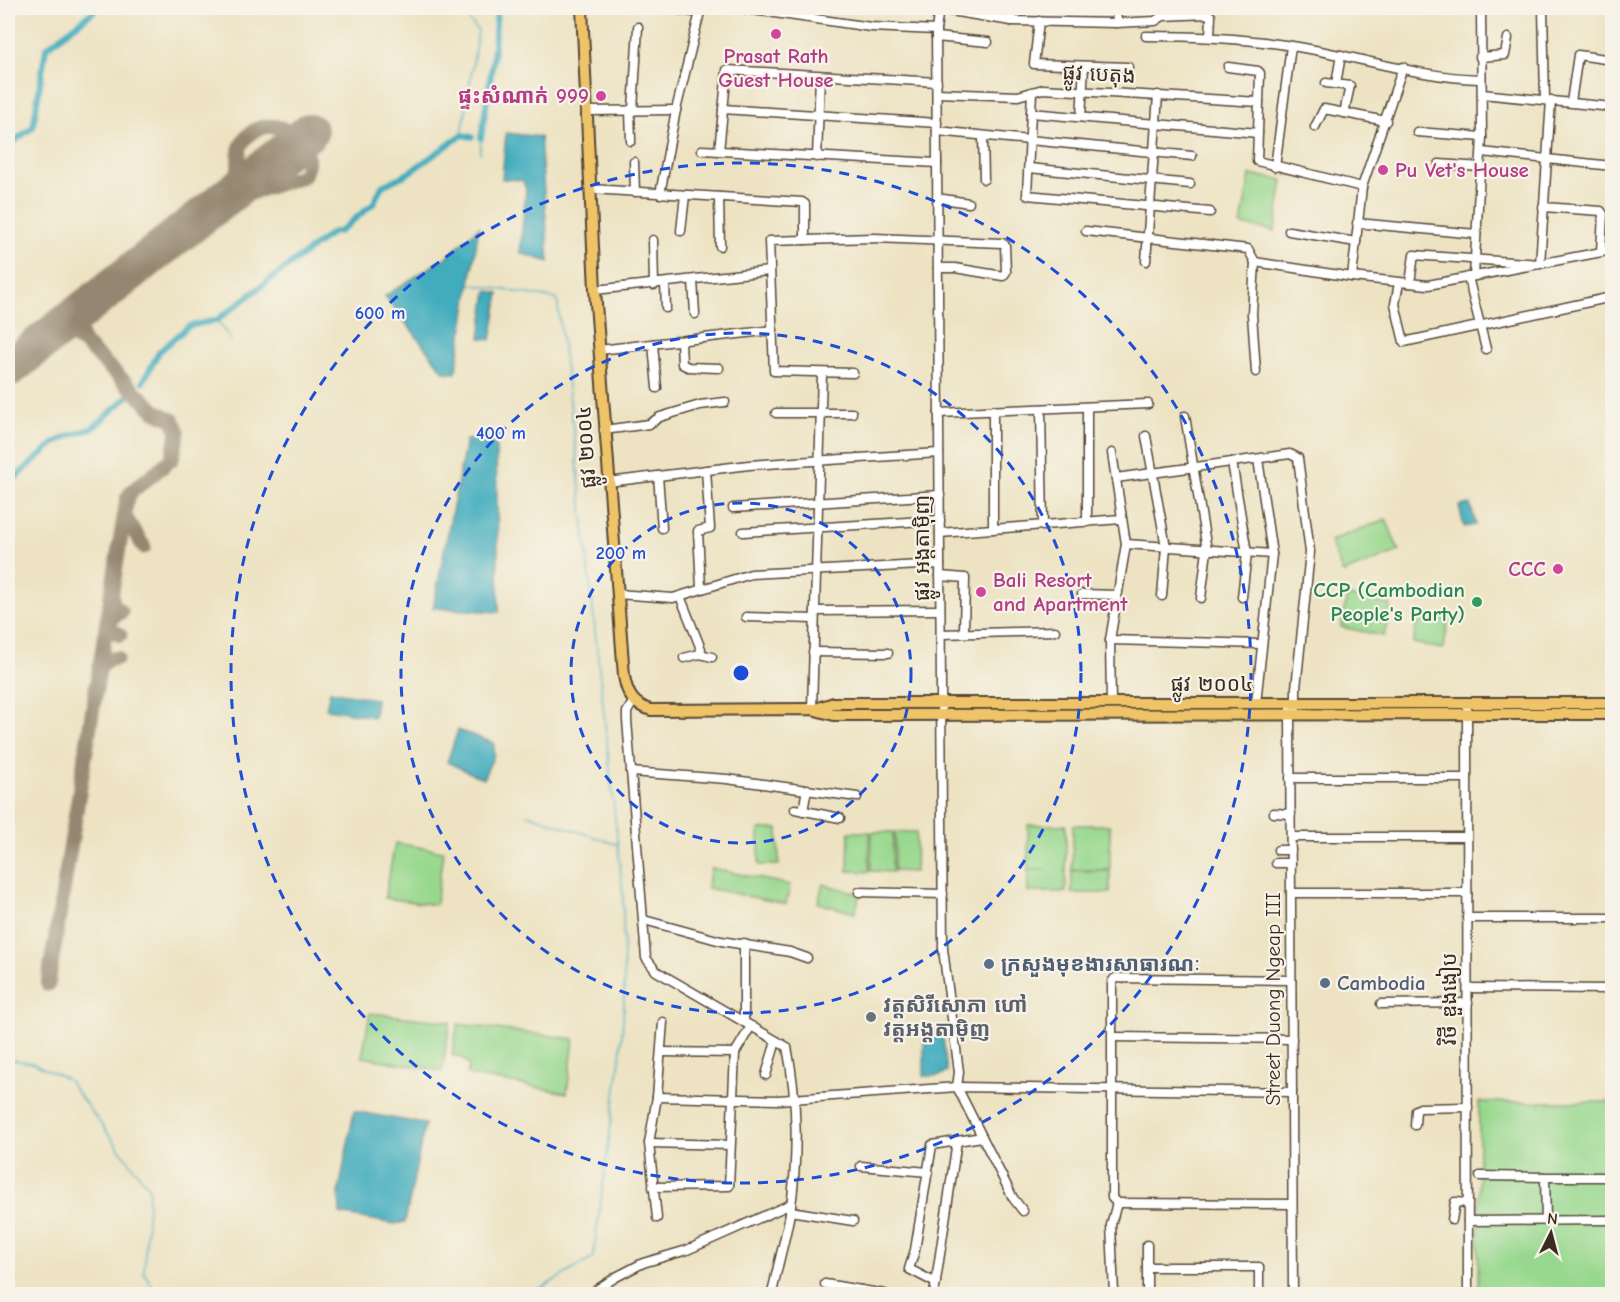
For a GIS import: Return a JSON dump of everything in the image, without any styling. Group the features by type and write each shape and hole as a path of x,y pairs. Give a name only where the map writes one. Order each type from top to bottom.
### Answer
{"main road":[{"name":"ផ្លូវ ២០០៤","path":"582,8 604,430 625,686 633,702 651,710 812,710 834,704 941,709 1293,709 1467,708 1612,703"},
{"name":"ផ្លូវ ២០០៤","path":"941,709 1111,703 1256,703 1293,709"},
{"name":"ផ្លូវ ២០០៤","path":"1467,708 1612,714"}],"street":[{"path":"660,194 676,110 700,10 668,8"},
{"path":"739,8 871,27 936,33 988,42"},
{"path":"939,8 1011,21 1117,22 1208,14 1211,16 1210,36"},
{"name":"ផ្លូវ អង្តតាម៉ិញ","path":"939,8 936,33 942,894 943,949 959,1072 957,1087"},
{"path":"1011,21 1013,8"},
{"path":"1116,8 1117,22"},
{"path":"1481,8 1482,152 1475,259 1471,277 1486,349"},
{"path":"1540,264 1548,100 1543,8"},
{"path":"1039,21 1034,64 1128,67"},
{"path":"631,141 638,27"},
{"path":"1146,36 1210,36 1291,46 1481,79"},
{"path":"1480,57 1505,56 1508,38"},
{"path":"1275,167 1291,46"},
{"path":"1336,84 1341,55"},
{"path":"1571,102 1578,55 1612,60"},
{"path":"1081,117 1084,66"},
{"path":"1228,67 1260,72 1257,161 1362,187"},
{"path":"1352,277 1362,187 1403,67"},
{"path":"719,151 727,70 937,82"},
{"path":"817,157 820,76"},
{"path":"1326,83 1350,86 1344,113"},
{"name":"ផ្លូវ បេតុង","path":"937,93 1018,96 1043,88 1259,102"},
{"path":"1032,92 1027,193 1030,196 1210,212"},
{"path":"1482,94 1612,107"},
{"path":"1146,261 1158,95"},
{"path":"723,109 937,127 983,136 1192,156"},
{"path":"1315,127 1324,109 1386,121"},
{"path":"588,111 676,110"},
{"path":"1030,113 1258,133"},
{"path":"1417,132 1482,137"},
{"path":"983,136 984,179"},
{"path":"702,150 937,163"},
{"path":"1482,152 1612,166"},
{"path":"634,162 635,192"},
{"path":"1439,164 1481,167"},
{"path":"1029,168 1190,184"},
{"path":"591,189 802,202 805,204 805,240"},
{"path":"681,231 685,195"},
{"path":"718,197 720,246"},
{"path":"938,198 969,203"},
{"path":"1543,207 1603,212 1601,252"},
{"path":"1357,224 1476,234"},
{"path":"1086,231 1248,249 1255,262 1252,314 1256,372"},
{"path":"1288,231 1356,242"},
{"path":"853,373 774,370 769,241 938,239 1004,243 1006,272 1003,276 955,268 938,268"},
{"path":"653,240 654,285"},
{"path":"1255,262 1352,277 1428,285 1612,250"},
{"path":"1410,284 1412,256 1540,264"},
{"path":"595,290 769,271"},
{"path":"693,280 695,314"},
{"path":"665,283 666,308"},
{"path":"1399,283 1395,304 1404,342 1612,297"},
{"path":"599,350 773,330"},
{"path":"681,341 681,361 685,366 719,368"},
{"path":"653,344 657,388"},
{"path":"812,710 822,373"},
{"path":"604,430 649,424 660,417 700,405 725,402"},
{"path":"939,412 1148,404"},
{"path":"1087,407 1087,522"},
{"path":"1041,409 1042,526"},
{"path":"993,410 993,529"},
{"path":"776,413 852,413"},
{"path":"1185,416 1207,550 1201,598"},
{"path":"1146,436 1167,547 1162,596"},
{"path":"608,482 819,459 939,453"},
{"path":"1111,703 1110,640 1126,544 1112,453"},
{"name":"Street Duong Ngeap III","path":"1116,478 1290,454 1299,461 1310,552 1293,709 1290,778 1293,1294"},
{"path":"1256,703 1272,554 1257,459"},
{"path":"1232,462 1247,553 1242,597"},
{"path":"701,588 699,531 710,528 706,470"},
{"path":"658,476 662,528"},
{"path":"733,508 818,500 940,495"},
{"path":"940,533 1121,519"},
{"path":"744,532 940,520"},
{"path":"1126,544 1272,554"},
{"path":"617,594 666,598 680,596 751,574 940,564"},
{"path":"940,576 965,578 964,633"},
{"path":"1082,594 1117,595"},
{"path":"680,596 700,654"},
{"path":"746,617 940,610"},
{"path":"941,634 1055,631"},
{"path":"1110,640 1262,644"},
{"path":"813,652 888,653"},
{"path":"684,658 700,654 712,657"},
{"path":"633,702 627,711 627,720 646,958 656,971 787,1047 794,1097 790,1208 772,1294"},
{"name":"វិថី ឌួងងៀប","path":"1467,708 1468,1294"},
{"path":"631,772 727,779 857,797"},
{"path":"1290,778 1467,778"},
{"path":"807,789 799,810 840,818"},
{"path":"1275,813 1291,814"},
{"path":"1291,837 1467,837"},
{"path":"1278,850 1291,850"},
{"path":"1276,863 1291,863"},
{"path":"859,892 942,894"},
{"path":"1291,893 1467,893"},
{"path":"1467,918 1612,918"},
{"path":"644,920 721,941 744,943 807,958"},
{"path":"653,1187 729,1186 735,1053 747,1024 744,943"},
{"path":"1116,1203 1112,1198 1112,982 1115,978 1291,980"},
{"path":"1467,988 1612,989"},
{"path":"1381,1004 1468,1003"},
{"path":"657,1218 649,1143 657,1097 663,1022"},
{"path":"1113,1037 1292,1039"},
{"path":"766,1074 776,1041"},
{"path":"662,1052 735,1053"},
{"path":"957,1087 1013,1198 1023,1211"},
{"path":"657,1097 778,1100 794,1097 957,1087 1292,1092"},
{"path":"1415,1125 1416,1110 1420,1108 1468,1107"},
{"path":"936,1283 909,1269 915,1250 932,1145 982,1137"},
{"path":"934,1294 957,1141"},
{"path":"649,1143 730,1145"},
{"path":"861,1166 928,1172"},
{"path":"1480,1176 1612,1177"},
{"path":"1545,1177 1546,1221"},
{"path":"1452,1220 1455,1202 1468,1203"},
{"path":"1116,1203 1292,1204"},
{"path":"1113,1294 1111,1226 1116,1203"},
{"path":"591,1294 616,1276 643,1263 687,1250 790,1208 853,1221"},
{"path":"1468,1221 1612,1221"},
{"path":"1147,1245 1147,1294"},
{"path":"1147,1268 1260,1267 1260,1294"},
{"path":"825,1284 861,1292 885,1294"}],"green space":[{"path":"1250,175 1283,180 1275,231 1241,225"},
{"path":"1386,519 1399,551 1343,573 1330,541"},
{"path":"1347,596 1391,605 1384,636 1341,627"},
{"path":"1419,613 1449,619 1443,649 1413,643"},
{"path":"1028,825 1066,825 1066,892 1028,892 1028,870 1047,870 1028,869"},
{"path":"1073,825 1110,825 1110,870 1072,870"},
{"path":"759,829 778,829 779,865 759,865"},
{"path":"849,832 870,832 869,872 848,871"},
{"path":"872,832 893,832 892,872 871,871"},
{"path":"895,832 916,832 915,872 894,871"},
{"path":"395,843 443,851 436,905 385,898"},
{"path":"711,868 790,885 786,904 707,888"},
{"path":"1072,871 1110,871 1110,893 1072,893"},
{"path":"823,884 860,894 855,913 818,903"},
{"path":"370,1013 450,1022 442,1071 362,1057"},
{"path":"458,1024 574,1039 567,1093 467,1075 469,1065 461,1057 452,1055"},
{"path":"1479,1102 1612,1102 1612,1294 1478,1294"}],"water":[{"path":"506,133 540,137 549,262 520,253 526,189 522,180 502,179"},
{"path":"479,227 456,373 444,372 385,296 448,256"},
{"path":"487,291 499,293 491,340 480,338"},
{"path":"489,438 496,446 499,612 433,608 466,440"},
{"path":"1470,504 1476,525 1464,527 1459,506"},
{"path":"330,691 376,699 374,717 326,709"},
{"path":"458,730 494,743 494,755 483,779 447,762"},
{"path":"942,1029 947,1072 939,1076 924,1076 924,1031"},
{"path":"354,1111 425,1124 405,1222 395,1224 340,1214 339,1191"}],"waterway":[{"path":"8,146 33,127 46,48 98,8"},
{"path":"460,8 478,31 462,135"},
{"path":"481,138 493,61 497,8"},
{"path":"143,382 159,352 189,326 217,320 333,232 339,232 373,204 382,186 407,174 462,135 472,137"},
{"path":"480,153 481,138"},
{"path":"470,284 557,299 576,451 623,893 624,1006 620,1059 593,1258 531,1294"},
{"path":"217,320 231,340"},
{"path":"8,484 53,444 93,428 127,397"},
{"path":"527,814 618,845"},
{"path":"8,1059 32,1063 67,1079 149,1188 144,1273 158,1294"}],"taxiway":[{"path":"219,203 303,176 307,164 307,153 302,143 284,129 262,128 251,133 242,142 236,182 224,199"},
{"path":"48,984 127,499 131,492 172,459 178,432 173,420 155,411 83,342 78,323 86,308"},
{"path":"48,337 65,333 83,342"},
{"path":"124,515 144,547"},
{"path":"111,596 114,606 121,612 107,621 112,630 120,635"},
{"path":"100,667 107,660 117,658"}],"runway":[{"path":"8,369 309,132"}],"place":[{"name":"Prasat Rath Guest House","path":"776,34"},
{"name":"ផ្ទះសំណាក់ 999","path":"601,96"},
{"name":"Pu Vet's House","path":"1383,170"},
{"name":"CCC","path":"1558,569"},
{"name":"Bali Resort and Apartment","path":"981,592"},
{"name":"CCP (Cambodian People's Party)","path":"1477,602"},
{"name":"ក្រសួងមុខងារសាធារណៈ","path":"989,964"},
{"name":"Cambodia","path":"1325,983"},
{"name":"វត្តសិរីសោភា ហៅ វត្តអង្តតាម៉ិញ","path":"871,1017"}]}
